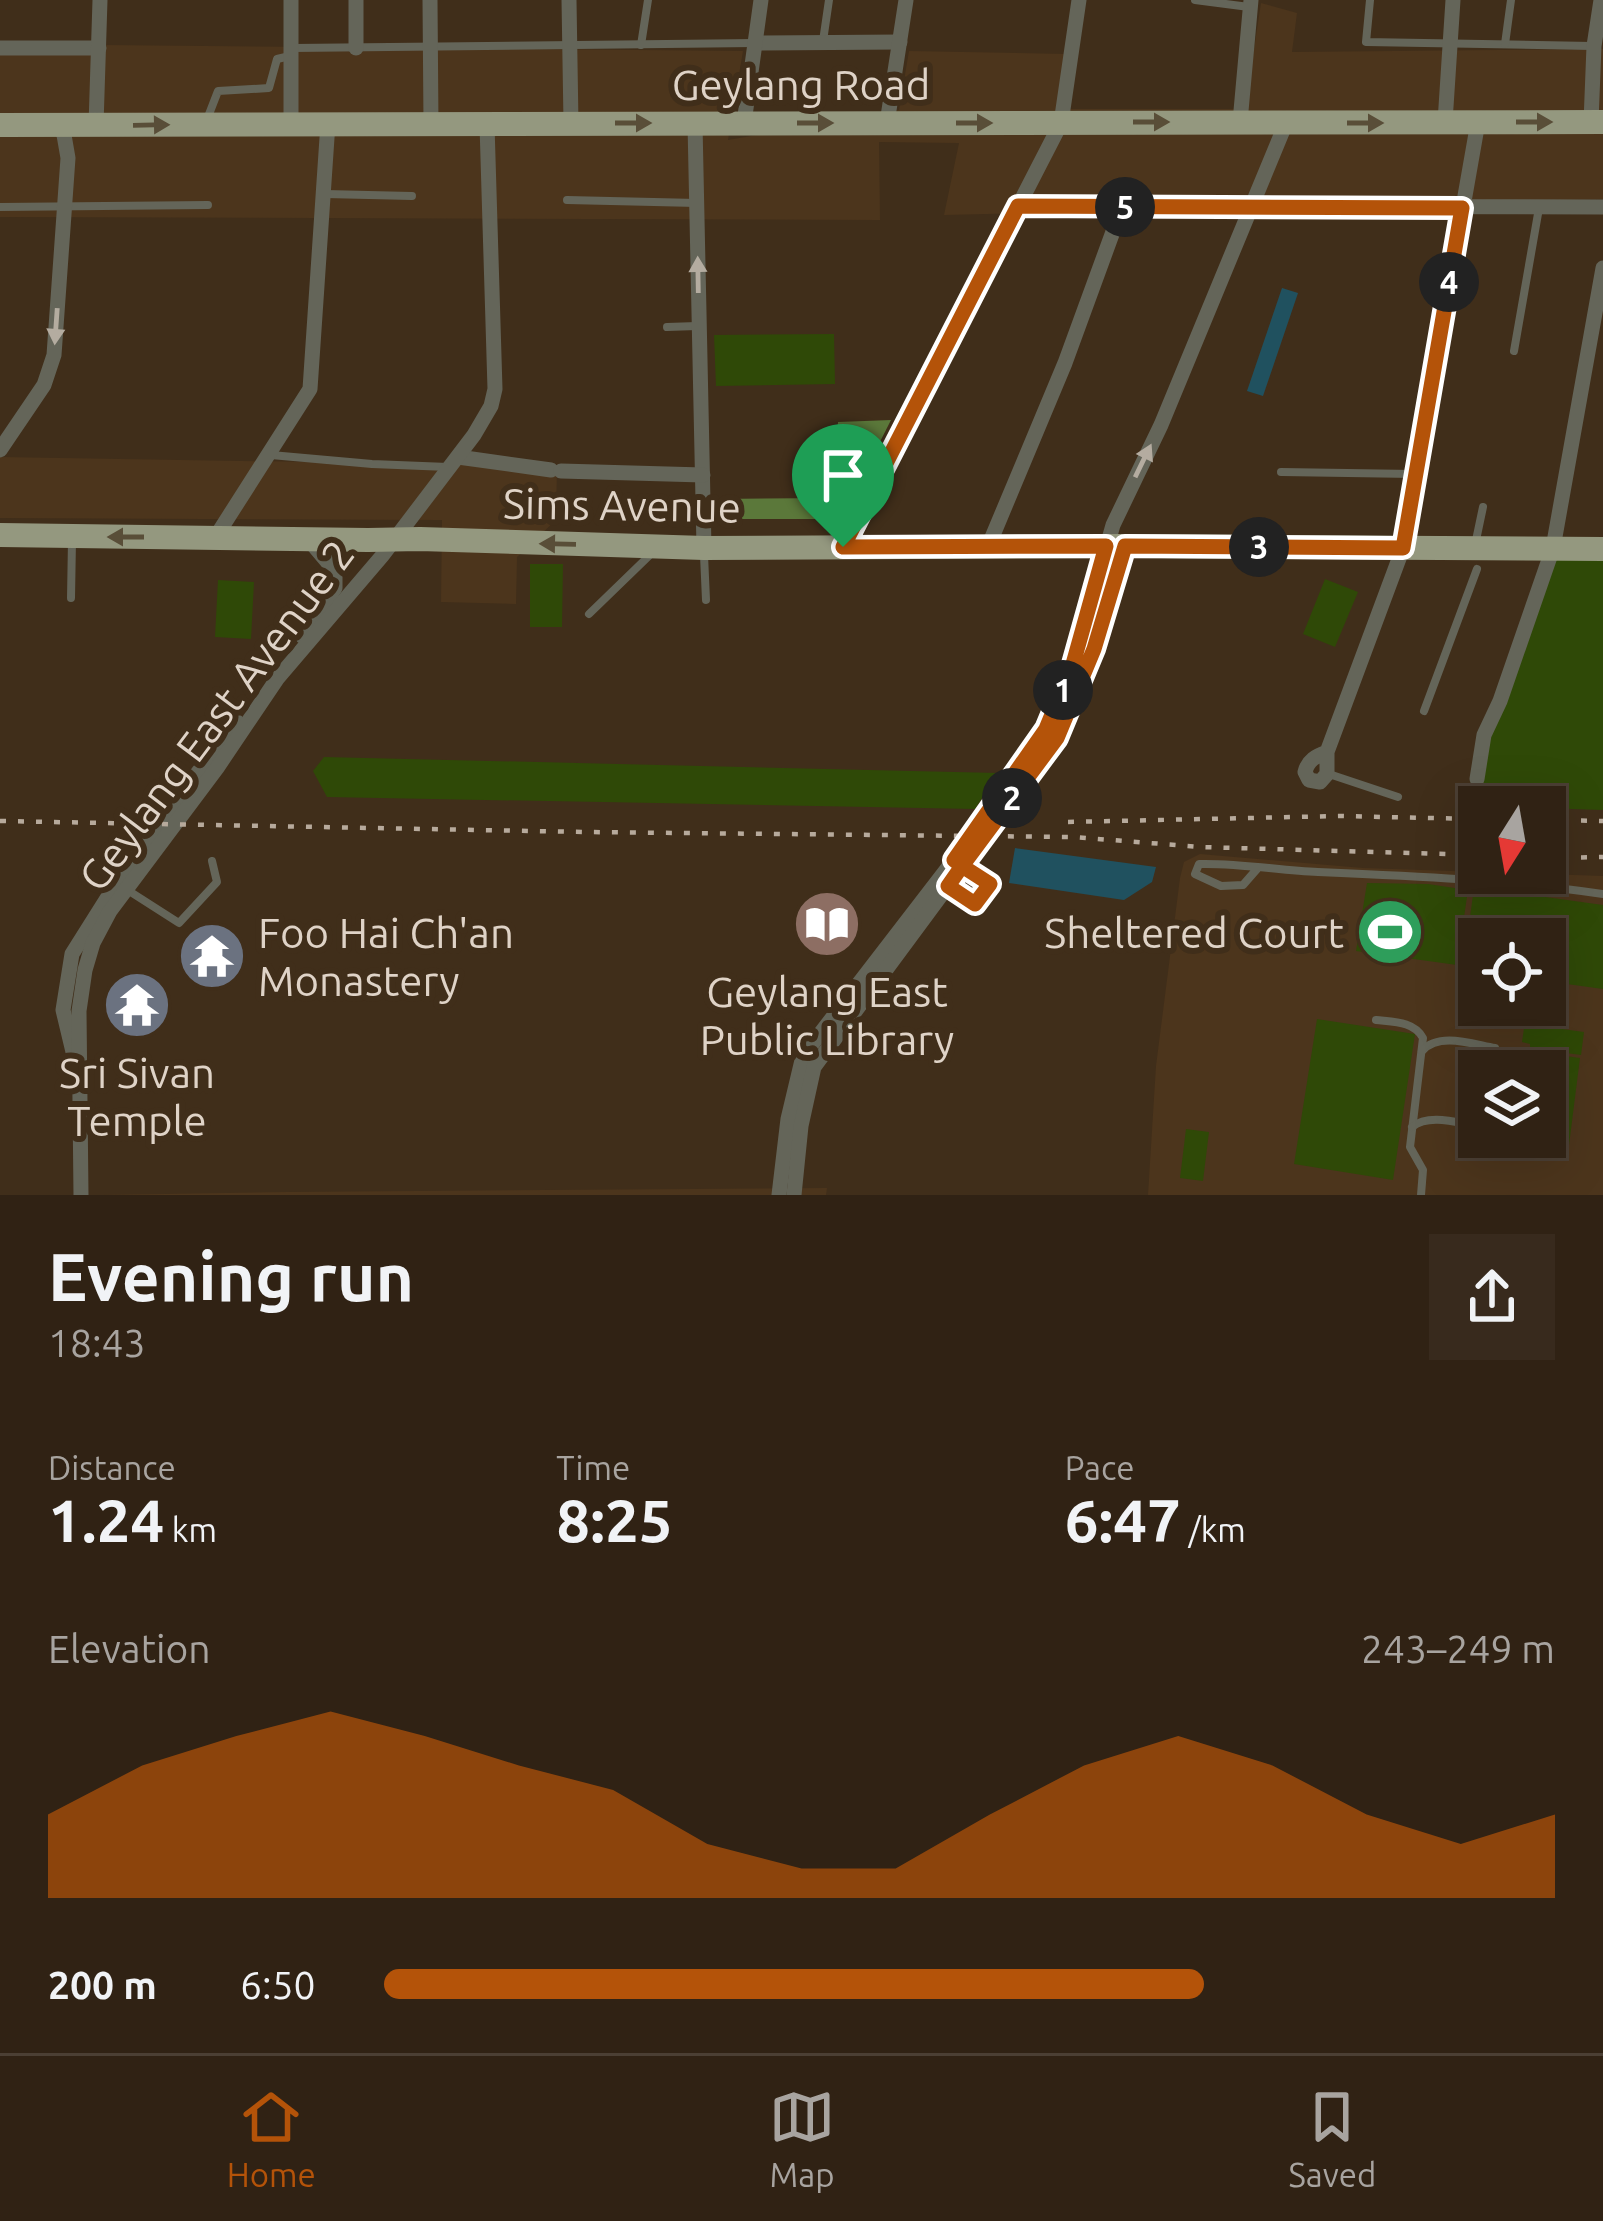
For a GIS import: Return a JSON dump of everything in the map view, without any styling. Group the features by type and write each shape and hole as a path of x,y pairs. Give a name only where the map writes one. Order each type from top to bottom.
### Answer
{"main road":[{"name":"Geylang Road","path":"0,124 1597,122"},
{"name":"Sims Avenue","path":"0,535 704,548 1403,548 1476,558 1553,548 1603,549"}],"street":[{"path":"96,125 100,0"},
{"path":"291,0 291,124"},
{"path":"356,0 356,48"},
{"path":"430,0 431,124"},
{"path":"569,0 571,123"},
{"path":"744,123 761,0"},
{"path":"887,123 906,0"},
{"path":"843,547 1061,123 1079,0"},
{"path":"1444,122 1453,0"},
{"path":"1597,122 1594,46 1601,0"},
{"path":"1240,122 1251,4"},
{"path":"755,43 900,42"},
{"path":"0,48 98,48"},
{"path":"1327,774 1314,782 1305,772 1310,761 1327,752 1403,548 1478,122"},
{"path":"779,1195 788,1118 803,1056 1057,738 1094,649 1116,546 1113,525 1158,430 1286,123"},
{"path":"215,538 310,389 328,124"},
{"path":"695,124 704,548"},
{"path":"0,450 49,377 54,356 68,146 58,125"},
{"name":"Geylang East Avenue 2","path":"80,1195 79,1011 93,943 110,911 277,679 453,462 484,417 495,389 487,125"},
{"path":"1018,206 1603,207"},
{"path":"988,547 1065,363 1122,207"},
{"path":"1477,779 1484,735 1553,548 1603,268"},
{"path":"453,462 556,471 703,475"},
{"name":"Geylang East Avenue 2","path":"79,1075 63,1010 72,954 135,854 335,588 335,571 308,539"},
{"path":"794,1195 800,1126 814,1067 943,882"}],"lane":[{"path":"641,45 648,0"},
{"path":"823,43 829,0"},
{"path":"1195,0 1251,4"},
{"path":"1370,0 1366,42 1594,46"},
{"path":"1505,44 1511,0"},
{"path":"206,124 218,91 269,88 277,59 291,52 755,43"},
{"path":"323,194 412,196"},
{"path":"567,200 697,202"},
{"path":"0,207 208,205"},
{"path":"1514,351 1539,208"},
{"path":"667,327 698,326"},
{"path":"269,454 372,464 453,462"},
{"path":"1281,472 1416,474"},
{"path":"1424,711 1476,558 1483,507"},
{"path":"71,598 72,536"},
{"path":"589,614 659,546"},
{"path":"704,548 706,600"},
{"path":"1327,774 1398,797"},
{"path":"126,890 179,923 217,882 212,861"},
{"path":"943,882 975,904 990,884 958,863"},
{"path":"1258,869 1243,885 1221,886 1196,874 1199,864 1229,863 1603,894"},
{"path":"1376,1019 1408,1025 1423,1038 1410,1148 1423,1169 1421,1195"},
{"path":"1421,1053 1430,1043 1444,1040 1496,1048"},
{"path":"1415,1101 1419,1113 1430,1119"},
{"path":"1412,1128 1430,1119 1458,1123"}],"shaded area":[{"path":"1261,3 1297,13 1292,52 1603,49 1603,199 944,215 959,143 879,142 880,220 0,217 0,44 743,51 728,140 899,110 909,51 1066,54 1058,109 1245,109"},
{"path":"0,457 557,466 556,520 517,557 516,604 441,602 442,520 0,518"},
{"path":"1200,854 1458,871 1458,894 1566,894 1566,875 1603,876 1603,1195 1148,1195 1156,1066 1184,862"},
{"path":"827,1188 826,1195 103,1195 288,1192"}],"green space":[{"path":"834,334 835,384 716,386 714,335"},
{"path":"891,420 841,519 719,519 718,499 834,498 838,422"},
{"path":"1553,548 1603,549 1603,810 1566,809 1566,786 1475,786"},
{"path":"530,564 563,564 562,627 530,627"},
{"path":"1325,579 1358,592 1335,647 1303,634"},
{"path":"218,580 254,582 251,639 215,637"},
{"path":"324,757 998,773 975,809 327,797 313,771"},
{"path":"1367,883 1428,884 1467,894 1464,918 1458,918 1457,965 1356,951"},
{"path":"1473,894 1524,894 1603,905 1603,989 1566,984 1566,918 1470,918"},
{"path":"1317,1019 1415,1034 1393,1180 1294,1164"},
{"path":"1524,1028 1584,1032 1581,1055 1530,1048 1522,1042"},
{"path":"1566,1056 1580,1058 1566,1145"},
{"path":"1186,1129 1209,1132 1203,1181 1180,1178"}],"water":[{"path":"1282,288 1298,293 1263,396 1247,391"},
{"path":"1015,848 1156,867 1152,882 1124,900 1009,883"}],"railway":[{"path":"1068,822 1339,816 1458,819"},
{"path":"1566,820 1603,821"},
{"path":"0,821 1073,837 1201,847 1458,854"},
{"path":"1566,858 1603,857"}],"place":[{"name":"Geylang East Public Library","path":"827,924"},
{"name":"Sheltered Court","path":"1390,932"},
{"name":"Foo Hai Ch'an Monastery","path":"212,956"},
{"name":"Sri Sivan Temple","path":"137,1005"}],"route":[{"path":"843,547 1018,206 1462,208 1403,548 1125,546 1094,649 1057,738 962,866 990,884 975,904 948,886 962,866 954,860 1046,729 1084,631 1106,546 843,547"}]}
